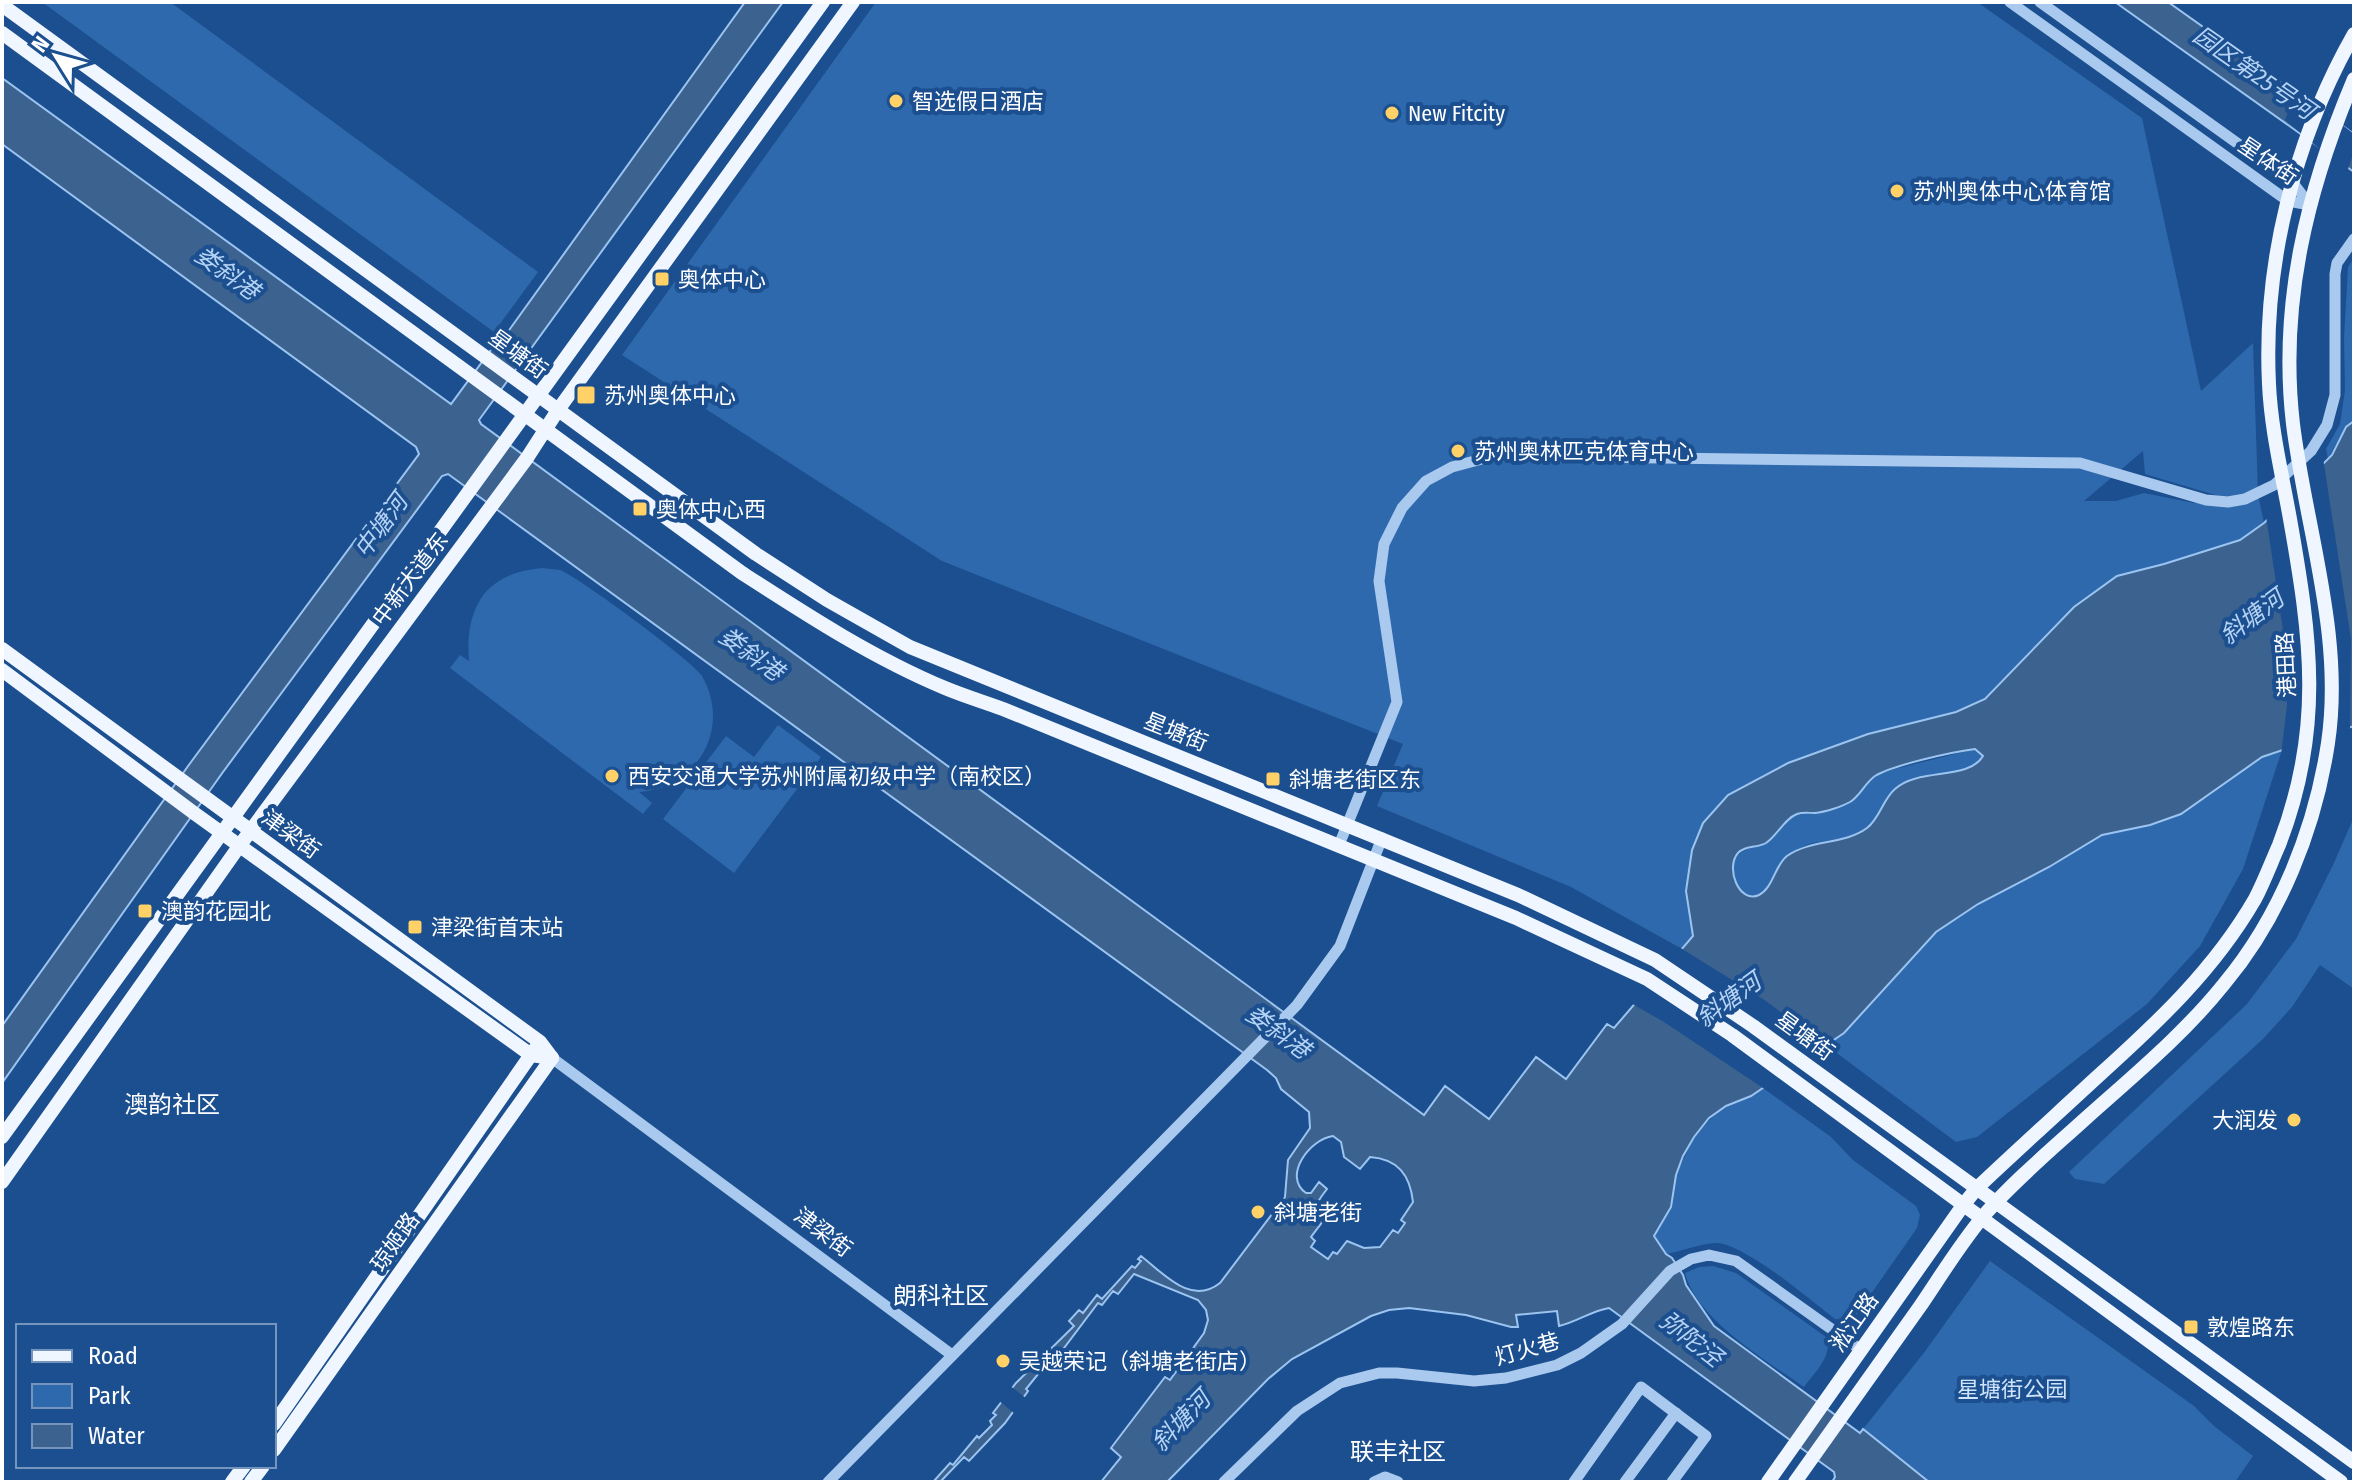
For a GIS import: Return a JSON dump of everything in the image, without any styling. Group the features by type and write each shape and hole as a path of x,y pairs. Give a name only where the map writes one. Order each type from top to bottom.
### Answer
{"main road":[{"name":"中新大道东","path":"2,1137 823,2"},
{"name":"中新大道东","path":"2,1182 250,831 527,458 558,410 853,2"},
{"name":"星塘街","path":"2,5 756,554 827,600 910,647 1518,895 1655,960 1702,989 2354,1462"},
{"name":"星塘街","path":"2,33 742,573 821,624 946,689 1003,709 1516,918 1647,979 1690,1006 1964,1204 2341,1482"},
{"name":"港田路","path":"1977,1188 2158,1022 2214,961 2257,895 2287,825 2308,740 2311,668 2301,582 2272,411 2269,365 2272,294 2293,183 2319,108 2354,34"},
{"name":"港田路","path":"1996,1202 2170,1041 2225,984 2278,902 2295,864 2318,789 2332,711 2331,652 2294,425 2289,336 2296,265 2310,205 2325,154 2354,79"},
{"name":"津梁街","path":"2,649 250,831 535,1048"},
{"name":"津梁街","path":"2,670 194,813 552,1058"},
{"name":"琼姬路","path":"276,1421 535,1048"},
{"name":"琼姬路","path":"276,1447 552,1058"},
{"name":"淞江路","path":"1768,1482 1977,1188"},
{"name":"淞江路","path":"1795,1482 1996,1202"}],"street":[{"name":"星体街","path":"2010,2 2288,201 2310,205"},
{"name":"星体街","path":"2040,2 2293,183 2310,205"},
{"path":"1339,845 1397,702 1379,581 1384,544 1402,508 1436,474 1472,460 1493,456 2080,463 2206,500 2228,502 2245,499 2274,485 2311,451 2327,425 2335,395 2335,274 2337,263 2354,239"},
{"path":"828,1482 1297,1005 1340,946 1382,838"},
{"name":"津梁街","path":"552,1058 952,1355"},
{"name":"灯火巷","path":"1224,1482 1297,1411 1340,1383 1379,1373 1474,1381 1534,1372 1581,1353 1622,1324 1662,1278 1679,1264 1709,1255 1736,1261 1861,1350"},
{"path":"1574,1482 1641,1387 1706,1436 1672,1482"},
{"path":"1625,1482 1676,1413"},
{"path":"1374,1482 1385,1477 1398,1482"}],"green space":[{"path":"42,2 170,2 538,272 494,332"},
{"name":"苏州奥林匹克体育中心","path":"876,2 1977,2 2142,118 2201,391 2253,343 2258,494 2264,523 2240,540 2117,576 2074,607 1985,699 1956,712 1868,734 1788,763 1728,795 1686,891 1693,936 1682,949 1571,887 1377,806 1403,744 942,561 622,355","holes":["2143,451 2145,474 2222,497 2239,497 2194,503 2144,493 2116,501 2084,501"]},
{"path":"2354,258 2354,421 2345,427 2328,459 2326,449 2340,424 2345,390 2348,267"},
{"path":"542,568 560,570 610,602 702,676 710,696 713,716 711,735 704,752 678,780 639,792 652,803 643,814 450,668 460,655 469,661 475,609 493,585 522,571"},
{"path":"778,725 821,757 734,873 663,819 726,736 754,757"},
{"path":"1975,749 1983,756 1969,768 1919,776 1902,783 1866,829 1840,839 1810,844 1789,855 1759,895 1745,893 1734,879 1736,858 1774,837 1795,815 1849,803 1869,781 1883,772"},
{"path":"2282,750 2243,869 2200,946 2147,1004 1977,1137 1956,1142 1826,1045 1844,1033 1936,932 1978,904 2102,835 2206,798 2262,757"},
{"path":"2354,817 2354,989 2320,965 2292,1007 2263,1039 2104,1184 2075,1179 2069,1172 2247,1004 2296,939"},
{"path":"1763,1088 1831,1137 1853,1160 1916,1206 1920,1215 1917,1228 1855,1317 1848,1321 1835,1319 1759,1262 1727,1245 1715,1243 1666,1254 1656,1241 1655,1231 1671,1207 1676,1175 1694,1137 1717,1112"},
{"name":"星塘街公园","path":"1990,1261 2194,1406 2253,1456 2235,1482 1929,1482 1863,1429 1923,1354"},
{"path":"1713,1266 1736,1273 1826,1337 1825,1357 1804,1387 1735,1338 1703,1307 1685,1273 1699,1267"}],"water":[{"path":"745,2 783,2 479,420 481,424 1424,1115 1445,1086 1489,1119 1536,1057 1566,1079 1607,1024 1614,1028 1693,936 1686,891 1692,850 1703,823 1728,795 1788,763 1868,734 1956,712 1985,699 2074,607 2117,576 2240,540 2264,523 2332,455 2346,427 2354,421 2354,726 2262,757 2181,814 2150,825 2102,835 1978,904 1936,932 1844,1033 1751,1096 1726,1106 1709,1118 1683,1156 1676,1175 1671,1207 1654,1236 1672,1258 1714,1326 1860,1433 1863,1429 1929,1482 1832,1482 1834,1472 1609,1308 1559,1326 1557,1311 1516,1315 1518,1327 1511,1327 1466,1315 1409,1308 1371,1316 1292,1359 1268,1379 1167,1482 1101,1482 1121,1457 1111,1448 1165,1377 1170,1380 1204,1333 1208,1320 1206,1310 1198,1300 1134,1274 1118,1294 1113,1291 1102,1305 1098,1303 1058,1356 1047,1363 1026,1389 1028,1391 1005,1423 969,1461 964,1457 940,1482 933,1482 950,1463 953,1465 977,1436 979,1438 992,1425 990,1421 996,1415 993,1413 1016,1383 1074,1326 1069,1321 1079,1310 1083,1313 1097,1295 1102,1299 1132,1266 1135,1268 1141,1256 1168,1279 1188,1289 1199,1291 1220,1283 1285,1197 1288,1160 1310,1128 1309,1112 1281,1089 1276,1078 1267,1070 448,474 442,476 223,772 2,1083 2,1026 191,762 419,454 416,447 2,144 2,78 451,404 499,339 502,340","holes":["1975,749 1983,756 1976,764 1955,772 1917,778 1895,789 1867,828 1787,856 1764,892 1752,896 1740,890 1733,867 1738,853 1766,843 1792,816 1823,812 1846,804 1875,776 1895,768","1333,1136 1341,1142 1344,1157 1360,1169 1370,1157 1395,1165 1409,1184 1413,1202 1401,1220 1405,1223 1398,1233 1393,1230 1380,1247 1364,1248 1347,1241 1337,1254 1333,1252 1328,1259 1311,1247 1315,1241 1311,1237 1323,1221 1317,1213 1317,1205 1327,1189 1319,1182 1311,1193 1306,1193 1299,1186 1297,1177 1298,1168 1308,1151"]},
{"name":"园区第25号河","path":"2115,2 2168,2 2354,134 2354,172"}],"pier":[{"path":"2297,90 2354,134 2354,151 2347,172 2285,120"},
{"path":"2323,458 2351,639 2350,732 2281,755 2287,705 2286,650 2266,516"},
{"path":"1679,947 1766,1001 1829,1048 1766,1090 1629,1002"},
{"path":"1009,1385 1027,1399 1015,1414 998,1400"}],"place":[{"name":"智选假日酒店","path":"896,101"},
{"name":"New Fitcity","path":"1392,113"},
{"name":"苏州奥体中心体育馆","path":"1897,191"},
{"name":"奥体中心","path":"662,279"},
{"name":"苏州奥体中心","path":"586,395"},
{"name":"苏州奥林匹克体育中心","path":"1458,451"},
{"name":"奥体中心西","path":"640,509"},
{"name":"西安交通大学苏州附属初级中学（南校区）","path":"612,776"},
{"name":"斜塘老街区东","path":"1273,779"},
{"name":"澳韵花园北","path":"145,911"},
{"name":"津梁街首末站","path":"415,927"},
{"name":"大润发","path":"2294,1120"},
{"name":"斜塘老街","path":"1258,1212"},
{"name":"敦煌路东","path":"2191,1327"},
{"name":"吴越荣记（斜塘老街店）","path":"1003,1361"}],"district":[{"name":"澳韵社区","path":"172,1105"},
{"name":"朗科社区","path":"941,1296"},
{"name":"联丰社区","path":"1398,1452"}],"water label":[{"name":"娄斜港","path":"227,273"},
{"name":"中塘河","path":"381,526"},
{"name":"斜塘河","path":"2252,617"},
{"name":"娄斜港","path":"751,654"},
{"name":"斜塘河","path":"1729,1000"},
{"name":"娄斜港","path":"1278,1032"},
{"name":"弥陀泾","path":"1691,1339"},
{"name":"斜塘河","path":"1181,1421"}]}
